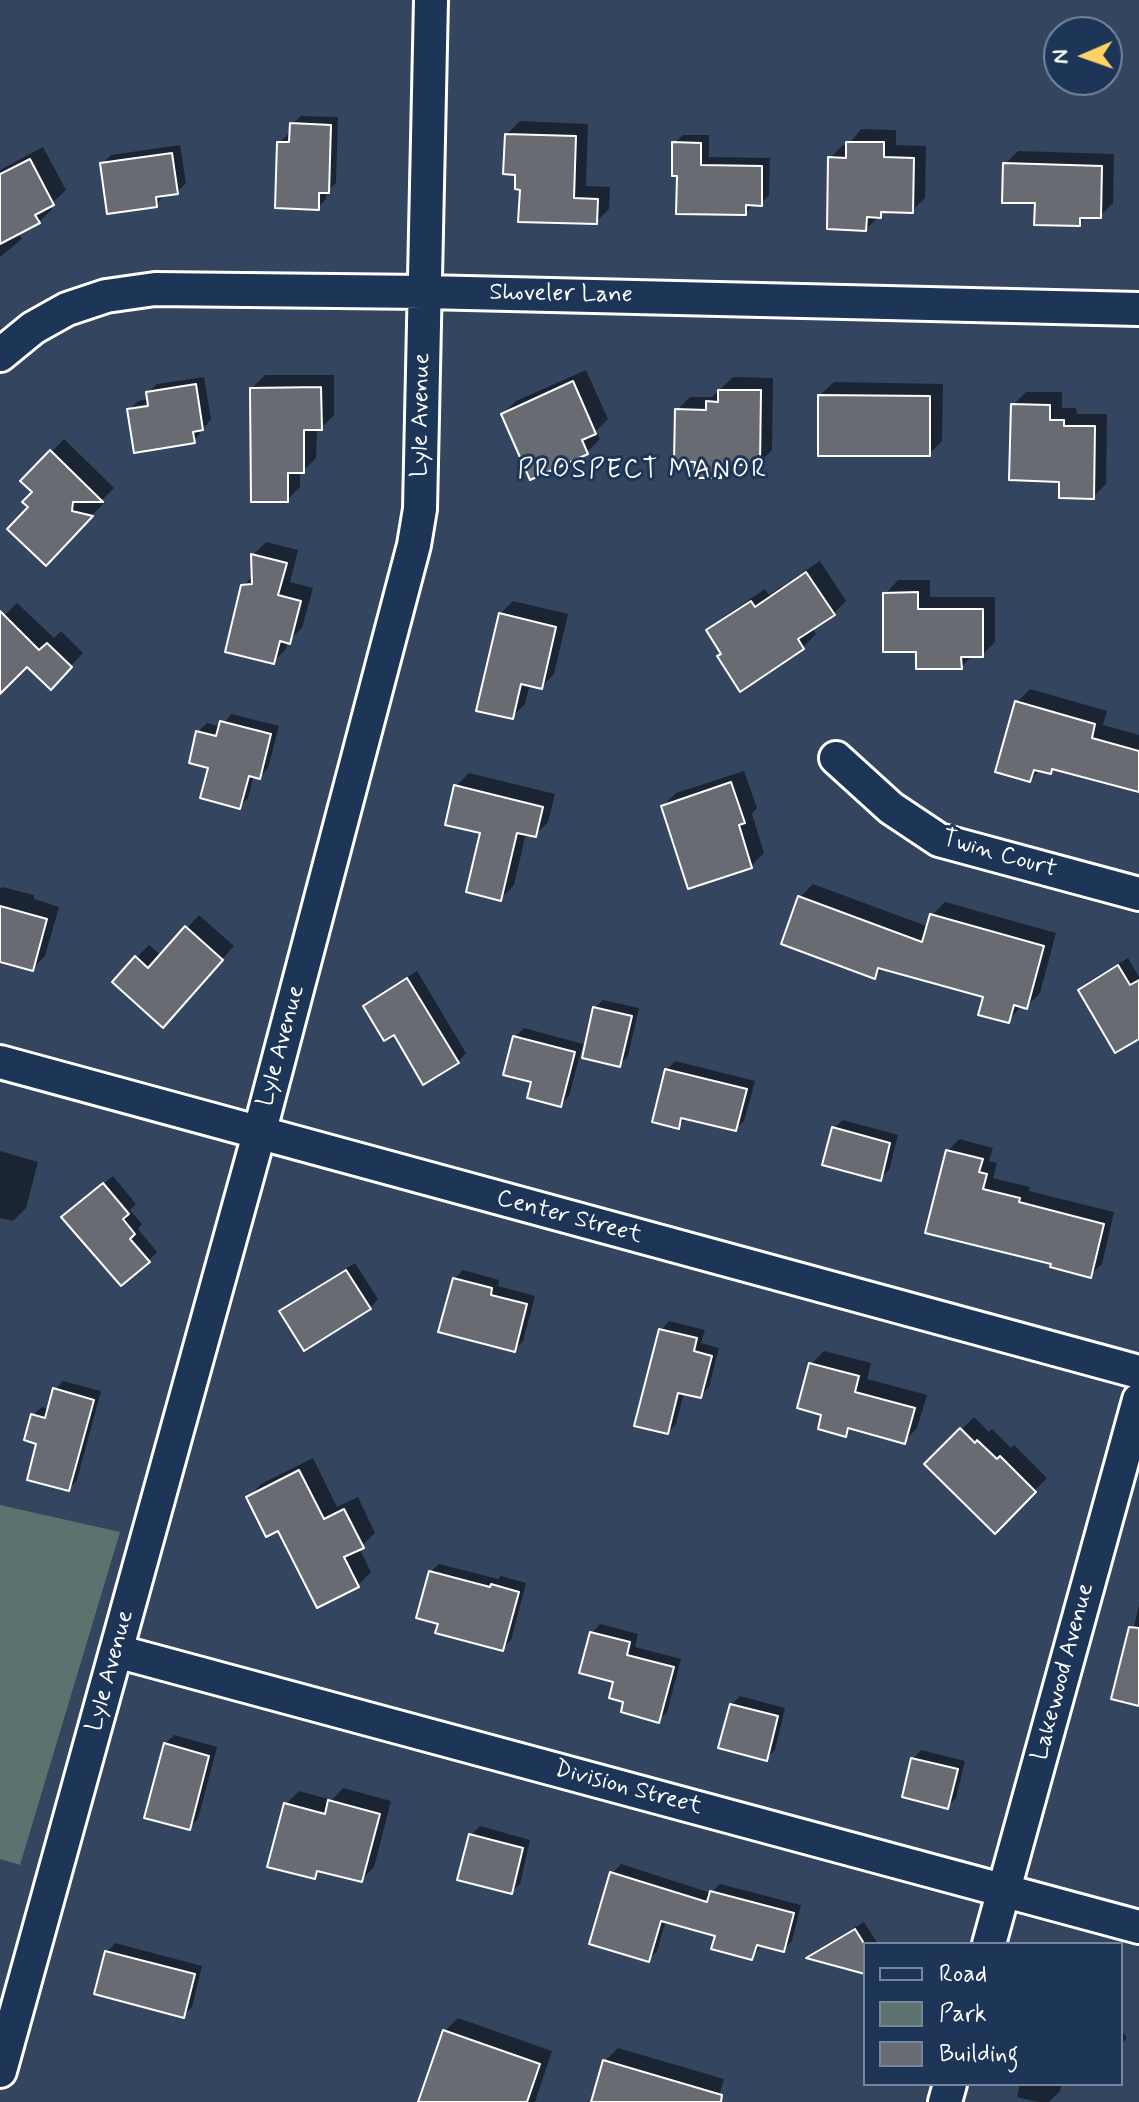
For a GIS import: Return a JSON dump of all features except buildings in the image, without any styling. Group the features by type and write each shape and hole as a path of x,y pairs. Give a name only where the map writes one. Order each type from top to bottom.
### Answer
{"street":[{"name":"Lyle Avenue","path":"0,2071 259,1134 414,545 420,509 431,0"},
{"name":"Shoveler Lane","path":"0,355 33,328 67,309 106,296 155,289 425,292 1139,309"},
{"name":"Twin Court","path":"836,758 891,808 939,840 1139,894"},
{"name":"Center Street","path":"0,1062 1139,1372"},
{"name":"Lakewood Avenue","path":"990,1942 1139,1400"},
{"name":"Division Street","path":"116,1651 1139,1927"}],"green space":[{"path":"0,1505 120,1532 20,1865 0,1859"}],"district":[{"name":"PROSPECT MANOR","path":"643,472"}]}
